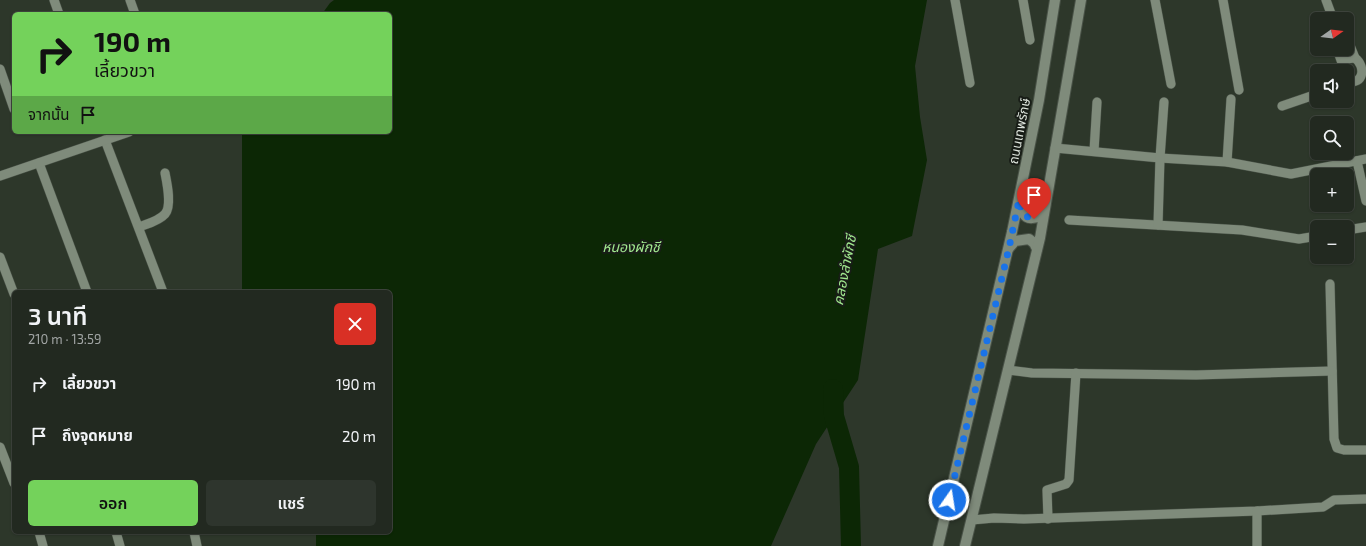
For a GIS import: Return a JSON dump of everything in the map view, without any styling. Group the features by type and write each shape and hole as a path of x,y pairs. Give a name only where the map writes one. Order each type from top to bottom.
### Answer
{"main road":[{"name":"ถนนเทพรักษ์","path":"938,546 1009,248 1039,100 1055,0"},
{"path":"965,546 1037,249 1081,0"},
{"path":"1019,200 1021,211 1027,217 1034,219 1043,215"},
{"path":"1009,248 1015,241 1029,239 1034,243 1037,249"}],"street":[{"path":"54,0 57,12"},
{"path":"130,0 134,12"},
{"path":"955,0 970,83"},
{"path":"1022,0 1030,40"},
{"path":"1155,0 1171,84"},
{"path":"1223,0 1239,90"},
{"path":"1326,0 1330,12"},
{"path":"1344,64 1348,59 1355,58 1359,61 1365,71 1359,80 1354,81"},
{"path":"0,69 12,103"},
{"path":"1282,106 1310,96"},
{"path":"1227,162 1231,99"},
{"path":"1094,152 1097,102"},
{"path":"1158,225 1160,158 1164,102"},
{"path":"0,176 123,134"},
{"path":"105,140 162,290"},
{"path":"1055,148 1160,158 1227,162 1291,174 1361,160 1366,201"},
{"path":"39,163 86,290"},
{"path":"139,227 159,218 165,214 168,209 165,173"},
{"path":"1069,220 1242,230 1299,239 1310,237"},
{"path":"1354,229 1366,227"},
{"path":"0,257 12,290"},
{"path":"1330,284 1334,440 1337,448 1344,450 1366,450"},
{"path":"1008,370 1032,373 1196,375 1332,371"},
{"path":"1048,518 1047,490 1066,484 1070,480 1076,373"},
{"path":"0,447 12,478"},
{"path":"972,520 994,518 1048,518 1257,511 1323,507 1334,500 1366,499"},
{"path":"1256,546 1257,511"},
{"path":"40,534 43,546"},
{"path":"117,534 120,546"},
{"path":"194,534 194,545"}],"water":[{"name":"หนองผักชี","path":"334,0 927,0 915,66 920,117 927,160 912,236 878,249 858,380 816,444 771,546 316,546 316,534 392,534 392,290 242,290 242,134 392,134 392,12 323,12"}],"waterway":[{"name":"คลองลำผักชี","path":"833,389 834,416 849,467 851,546"}],"route":[{"path":"949,500 1019,200 1021,211 1027,217 1034,219"}]}
